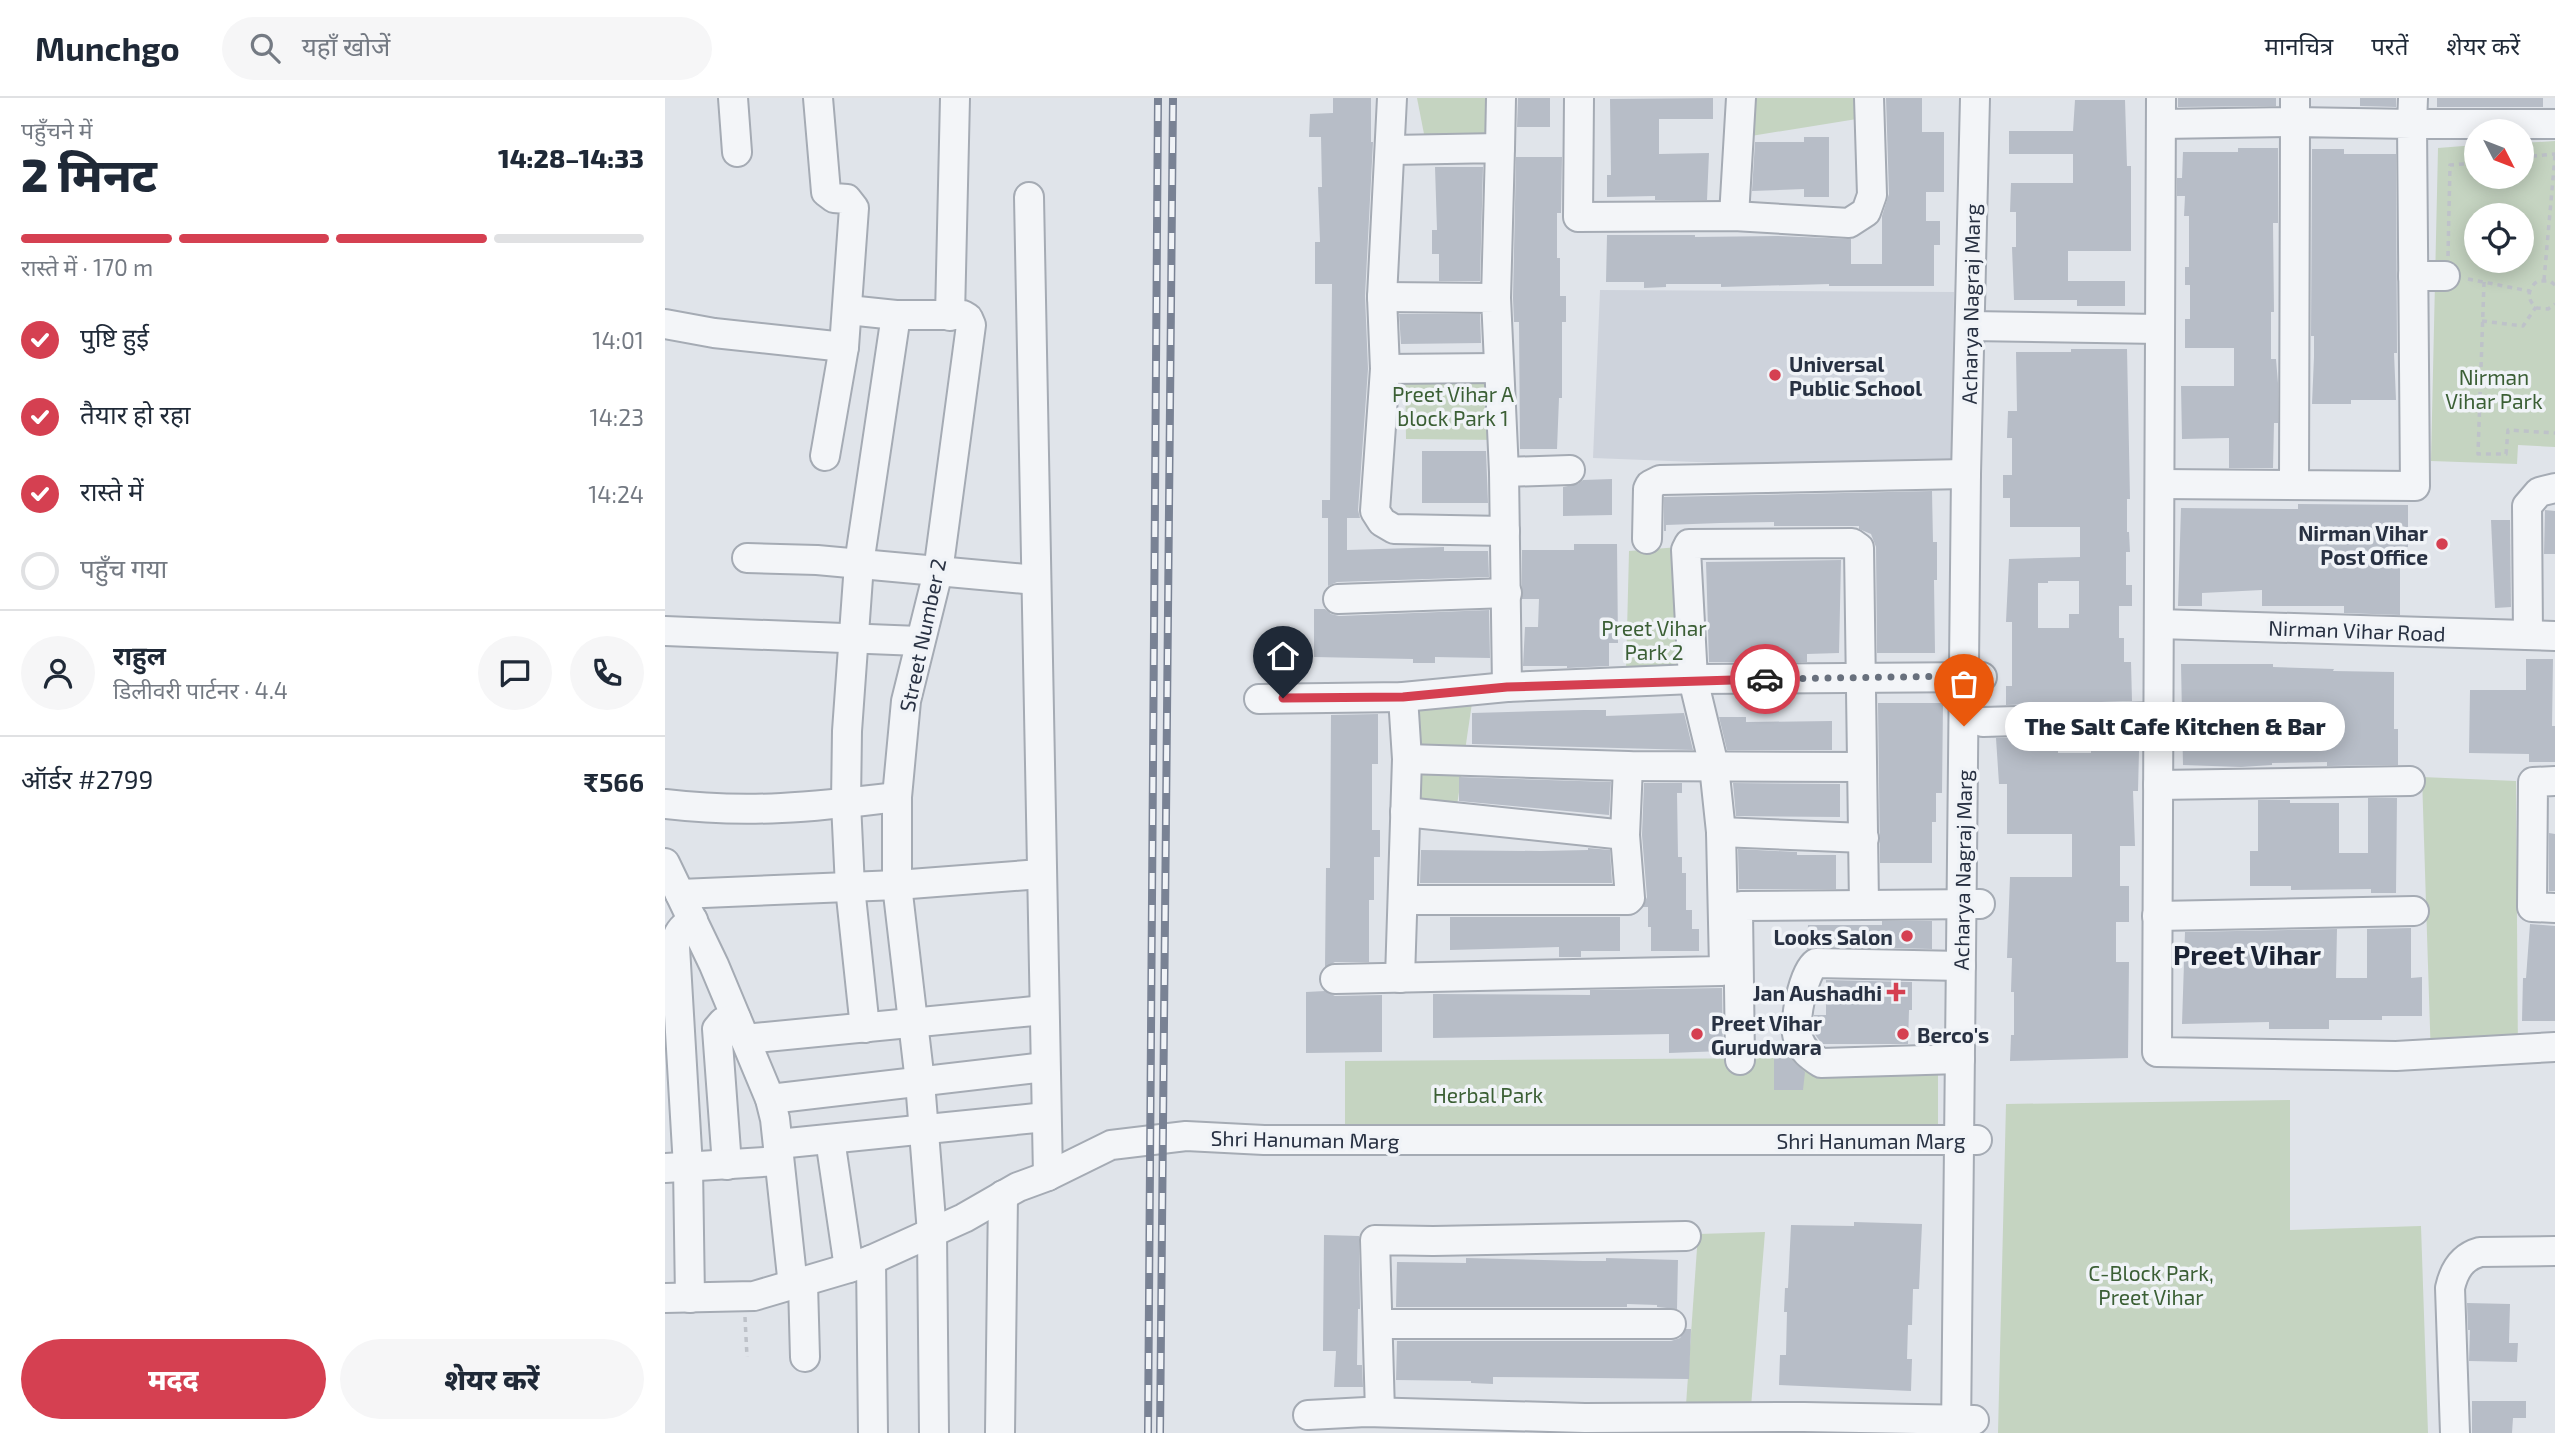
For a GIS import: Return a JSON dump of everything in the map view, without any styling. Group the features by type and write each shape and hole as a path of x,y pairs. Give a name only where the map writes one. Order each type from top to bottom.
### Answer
{"street":[{"path":"733,98 737,152"},
{"path":"818,98 826,192 834,198 847,199 854,208 844,347 825,456"},
{"path":"848,310 897,315 950,316 955,98"},
{"path":"1392,98 1382,297 1385,369 1375,511 1382,522 1394,529 1505,531"},
{"path":"1501,98 1496,299 1504,472 1507,687"},
{"path":"1579,98 1579,217 1734,216 1849,223 1866,212 1872,195 1870,98"},
{"path":"1734,216 1741,98"},
{"name":"Acharya Nagraj Marg","path":"1965,1427 1979,327 1975,98"},
{"name":"Acharya Nagraj Marg","path":"1968,1140 1960,1059 1961,966 1971,903 1983,722 1973,676 1966,474 1979,327 1993,98"},
{"path":"2294,485 2295,110"},
{"path":"2555,124 2413,111 2161,111 2157,1052 2396,1056 2555,1047"},
{"path":"2159,484 2415,486 2413,111"},
{"path":"1391,150 1500,148"},
{"path":"1029,197 1048,1177"},
{"path":"2413,276 2451,271"},
{"path":"1382,297 1496,299"},
{"path":"865,1028 850,887 846,803 852,639 859,564 897,315"},
{"name":"Street Number 2","path":"935,1433 932,1233 920,1082 897,885 897,797 906,701 937,572 971,325 963,315 950,316"},
{"path":"665,324 714,333 844,347"},
{"path":"1979,327 2160,329"},
{"path":"1385,369 1498,368"},
{"path":"1504,472 1570,470"},
{"path":"1647,539 1648,489 1660,480 1966,474"},
{"path":"2541,636 2526,514 2532,497 2539,492 2555,488"},
{"path":"1335,979 1721,972 1724,968 1720,832 1714,766 1693,680 1686,550 1689,544 1852,544 1860,551 1864,904"},
{"path":"747,558 817,560 1036,580"},
{"path":"1338,599 1507,593"},
{"name":"Nirman Vihar Road","path":"2159,624 2541,636"},
{"path":"665,631 919,641"},
{"path":"1259,699 1403,697 1507,687 1693,680 1973,676"},
{"path":"1400,978 1407,759 1403,697"},
{"path":"1983,722 2159,717"},
{"path":"1407,759 1628,766 1862,767"},
{"path":"1403,900 1627,901 1630,898 1625,835 1628,766"},
{"path":"2158,785 2410,781"},
{"path":"2555,781 2533,782 2532,823 2532,907 2555,908"},
{"path":"665,804 712,810 762,810 897,797"},
{"path":"1405,812 1625,835"},
{"path":"1720,832 1864,838"},
{"path":"665,863 741,1028 775,1119 805,1357"},
{"path":"680,894 897,885 1041,874"},
{"path":"1740,1060 1739,908 1743,905 1971,903"},
{"path":"2157,916 2414,911"},
{"path":"678,1298 675,947 677,935 693,920"},
{"path":"1960,1059 1821,1063 1804,1052 1797,1035 1803,981 1810,967 1816,963 1961,966"},
{"path":"727,1165 717,1030 723,1022 741,1028 865,1028 1044,1010"},
{"path":"769,1099 1045,1067"},
{"path":"676,1168 727,1165 830,1139 1046,1117"},
{"name":"Shri Hanuman Marg","path":"678,1298 754,1296 798,1285 860,1264 964,1218 1018,1187 1048,1177 1111,1144 1186,1136 1264,1140 1968,1140"},
{"path":"830,1139 860,1264 873,1433"},
{"path":"1000,1433 1003,1195"},
{"path":"1380,1412 1374,1240 1686,1236"},
{"path":"2455,1433 2450,1288 2453,1275 2469,1255 2480,1252 2555,1251"},
{"path":"1379,1324 1671,1324"},
{"path":"1308,1415 1380,1412 1584,1426 1804,1417 1852,1426 1965,1427"}],"path":[{"path":"2534,157 2555,155 2544,279"},
{"path":"2464,164 2450,165 2451,271 2484,282 2529,291"},
{"path":"2544,279 2555,285"},
{"path":"2544,279 2533,284 2529,291 2530,300 2536,307 2548,309 2555,304"},
{"path":"2484,282 2478,454 2506,454 2508,430 2555,433"},
{"path":"2481,321 2523,326 2536,307"},
{"path":"744,1297 747,1357"}],"shaded area":[{"name":"Universal Public School","path":"1600,290 1954,292 1952,472 1593,458"}],"green space":[{"path":"1417,98 1491,98 1491,138 1424,134"},
{"path":"1753,98 1863,98 1863,118 1751,136"},
{"name":"Nirman Vihar Park","path":"2555,141 2555,447 2518,445 2517,464 2431,461 2438,148 2464,146 2464,189 2534,189 2534,142"},
{"name":"Preet Vihar A block Park 1","path":"1499,371 1501,440 1406,439 1405,372"},
{"name":"Preet Vihar Park 2","path":"1679,547 1685,663 1626,671 1629,551"},
{"path":"1415,703 1472,703 1453,833 1421,827"},
{"path":"2422,777 2516,781 2518,1058 2431,1060"},
{"name":"Herbal Park","path":"1938,1057 1938,1125 1345,1130 1345,1061"},
{"name":"C-Block Park, Preet Vihar","path":"2290,1100 2290,1230 2421,1226 2428,1433 1998,1433 2006,1104"},
{"path":"1765,1232 1751,1407 1686,1405 1698,1234"}],"building":[{"path":"1333,98 1371,98 1373,142 1365,296 1368,369 1358,510 1360,518 1347,518 1347,550 1444,547 1444,551 1488,551 1489,577 1337,582 1328,586 1328,518 1322,518 1322,500 1330,500 1332,284 1315,284 1315,242 1320,242 1318,187 1322,187 1321,137 1309,137 1310,114 1333,113"},
{"path":"1518,98 1550,98 1550,127 1517,127"},
{"path":"1713,98 1713,119 1659,119 1659,154 1709,153 1707,200 1655,200 1655,196 1607,197 1607,175 1611,175 1610,99"},
{"path":"1886,98 1922,98 1922,132 1944,132 1944,192 1926,192 1926,221 1940,221 1940,245 1934,245 1934,286 1829,284 1721,287 1721,284 1666,284 1666,287 1644,288 1644,282 1606,282 1607,235 1851,239 1851,264 1882,264 1882,216 1889,194"},
{"path":"2178,98 2276,98 2276,106 2178,107"},
{"path":"2360,98 2396,98 2396,107 2360,106"},
{"path":"2437,98 2543,98 2543,107 2437,107"},
{"path":"2075,100 2125,100 2127,166 2131,166 2131,251 2068,251 2068,281 2125,281 2125,306 2077,306 2077,300 2014,300 2012,247 2016,247 2016,212 2010,212 2011,183 2073,183 2073,154 2009,154 2009,131 2073,131"},
{"path":"1804,137 1829,137 1829,197 1804,197 1804,189 1752,191 1755,142 1804,142"},
{"path":"2238,148 2278,148 2278,223 2273,223 2274,312 2271,312 2271,359 2276,359 2278,383 2278,423 2274,423 2273,468 2229,468 2229,438 2182,439 2181,386 2234,386 2234,348 2185,348 2185,319 2190,319 2190,285 2185,285 2185,267 2189,267 2189,216 2184,216 2185,196 2177,196 2177,178 2182,178 2183,152 2238,152"},
{"path":"2312,149 2344,149 2344,154 2396,154 2396,400 2351,400 2351,404 2312,404"},
{"path":"1516,157 1562,157 1561,213 1557,213 1557,258 1560,258 1560,296 1566,296 1566,322 1562,322 1562,398 1559,398 1557,449 1520,449 1519,322 1514,322 1513,298"},
{"path":"1435,167 1483,167 1480,281 1439,281 1439,254 1432,254 1432,230 1437,230"},
{"path":"1399,314 1480,314 1481,343 1401,344"},
{"path":"2071,349 2127,349 2130,499 2127,499 2127,532 2130,552 2126,552 2126,585 2132,585 2132,606 2119,606 2119,638 2124,638 2124,662 2131,662 2132,701 2006,705 2006,686 2012,686 2012,622 2006,622 2009,559 2080,557 2080,527 2010,527 2010,498 2003,498 2003,475 2012,475 2012,438 2007,438 2008,411 2017,411 2016,352 2071,352","holes":["2079,581 2079,614 2069,614 2069,628 2038,628 2038,583"]},
{"path":"1422,451 1486,451 1488,503 1422,503"},
{"path":"1612,479 1612,515 1563,516 1563,487 1578,484 1583,480"},
{"path":"1932,491 1933,542 1937,542 1937,580 1934,580 1935,653 1877,653 1876,547 1871,534 1859,529 1859,526 1774,526 1774,522 1720,523 1666,525 1664,531 1664,497"},
{"path":"2298,504 2408,505 2408,547 2400,547 2400,615 2344,613 2344,606 2262,606 2262,590 2202,593 2202,606 2178,606 2181,508 2298,509"},
{"path":"2545,510 2555,511 2555,554 2544,554"},
{"path":"2491,520 2510,520 2511,607 2495,608"},
{"path":"1574,544 1617,544 1618,643 1609,643 1609,666 1523,666 1525,627 1538,627 1539,599 1522,599 1522,550 1574,550"},
{"path":"1841,560 1839,653 1807,654 1807,662 1709,662 1706,562"},
{"path":"1314,609 1325,609 1339,616 1489,610 1490,658 1435,657 1435,663 1413,663 1413,659 1314,657"},
{"path":"2526,659 2553,659 2552,726 2555,726 2555,762 2529,762 2529,754 2469,753 2470,690 2526,690"},
{"path":"2181,664 2273,664 2273,667 2334,669 2333,671 2394,672 2394,729 2398,729 2398,765 2327,766 2327,762 2272,763 2241,767 2183,765"},
{"path":"1878,703 1943,703 1942,793 1936,793 1936,822 1932,822 1932,863 1880,863"},
{"path":"1606,710 1606,716 1684,713 1693,750 1472,744 1472,713"},
{"path":"1378,714 1378,764 1372,764 1372,830 1380,830 1380,857 1374,857 1374,900 1369,900 1369,962 1335,962 1325,967 1326,868 1330,868 1331,715"},
{"path":"1719,717 1746,717 1746,722 1832,721 1832,750 1727,750"},
{"path":"2142,734 2138,791 2133,791 2135,846 2120,846 2120,886 2129,886 2129,922 2116,922 2116,962 2129,962 2128,1058 2010,1061 2011,1035 2014,1035 2014,992 2011,992 2012,958 2007,958 2010,877 2072,877 2072,834 2007,834 2007,784 1999,784 1996,738 2058,737 2058,753 2091,753 2091,736"},
{"path":"1459,777 1611,782 1609,815 1459,801"},
{"path":"1644,783 1682,783 1682,793 1677,793 1678,857 1682,857 1682,873 1686,873 1686,910 1692,910 1692,929 1699,929 1699,951 1651,951 1648,907 1643,907 1647,897 1642,835"},
{"path":"1733,783 1840,784 1840,817 1736,816"},
{"path":"2368,798 2397,798 2396,893 2371,893 2371,889 2291,890 2291,886 2250,886 2250,851 2258,851 2258,800 2339,803 2339,853 2368,853"},
{"path":"2549,833 2555,834 2555,891 2549,891"},
{"path":"1588,848 1610,850 1612,883 1420,883 1421,850 1541,851"},
{"path":"1738,849 1797,852 1797,855 1836,855 1836,889 1739,889"},
{"path":"1450,917 1620,917 1620,951 1581,951 1581,957 1559,957 1559,947 1450,950"},
{"path":"1882,921 1932,921 1932,949 1816,946 1807,949 1808,925 1882,925"},
{"path":"2530,924 2555,926 2555,1021 2522,1021 2523,978 2526,978"},
{"path":"2411,928 2411,978 2422,977 2422,1016 2382,1016 2382,1020 2329,1020 2329,1029 2269,1029 2269,1022 2182,1024 2185,932 2337,929 2336,978 2367,978 2367,929"},
{"path":"1826,980 1912,982 1908,1044 1822,1044 1814,1033 1813,1023 1814,1015 1826,1015"},
{"path":"1722,988 1723,1051 1669,1053 1669,1034 1433,1038 1433,994 1590,995 1590,990"},
{"path":"1325,991 1335,996 1382,995 1382,1052 1306,1053 1306,992"},
{"path":"1774,1056 1789,1057 1805,1072 1803,1090 1774,1090"},
{"path":"1854,1222 1922,1224 1919,1289 1913,1289 1912,1325 1908,1325 1907,1359 1912,1359 1911,1391 1779,1385 1780,1355 1786,1355 1787,1312 1784,1312 1791,1225 1854,1226"},
{"path":"1324,1235 1359,1236 1360,1309 1357,1365 1362,1365 1363,1387 1334,1387 1336,1351 1323,1351"},
{"path":"1466,1258 1678,1260 1677,1309 1627,1304 1627,1307 1396,1307 1397,1262 1466,1263"},
{"path":"2467,1303 2510,1304 2509,1343 2518,1343 2517,1362 2469,1361"},
{"path":"1686,1329 1691,1329 1689,1379 1493,1377 1493,1384 1396,1380 1397,1341 1671,1341 1680,1338"},
{"path":"2472,1401 2526,1401 2526,1418 2513,1418 2512,1433 2472,1433"}],"railway":[{"path":"1148,1433 1158,98"},
{"path":"1160,1433 1173,98"}],"way so far":[{"path":"1765,679 1964,676 1964,726"}],"place":[{"name":"Universal Public School","path":"1775,375"},
{"name":"Nirman Vihar Post Office","path":"2442,544"},
{"name":"The Salt Cafe Kitchen & Bar","path":"1964,726"},
{"name":"Looks Salon","path":"1907,936"},
{"name":"Jan Aushadhi","path":"1896,992"},
{"name":"Preet Vihar Gurudwara","path":"1697,1034"},
{"name":"Berco's","path":"1903,1034"}],"district":[{"name":"Preet Vihar","path":"2247,954"}],"route":[{"path":"1283,698 1403,697 1507,687 1765,679"}]}
